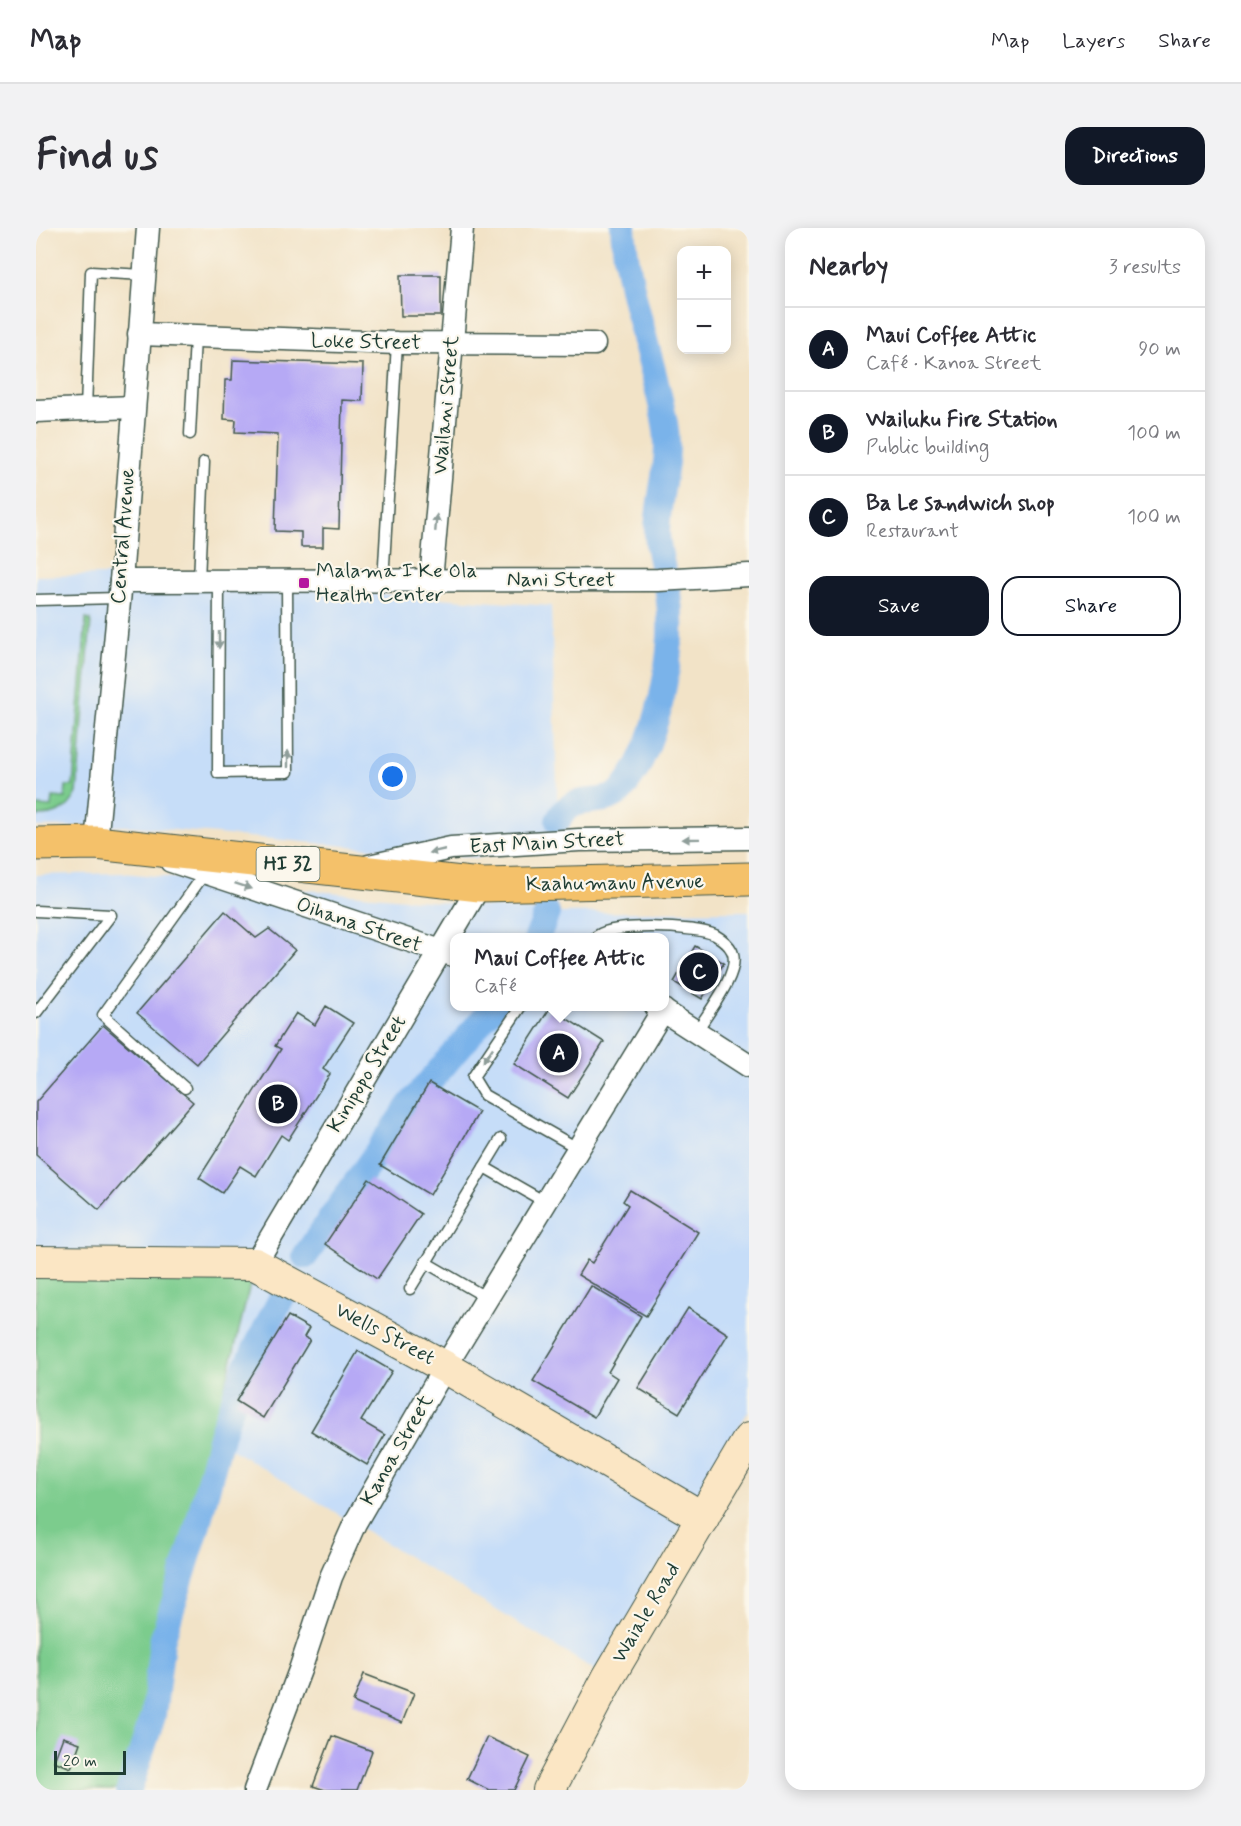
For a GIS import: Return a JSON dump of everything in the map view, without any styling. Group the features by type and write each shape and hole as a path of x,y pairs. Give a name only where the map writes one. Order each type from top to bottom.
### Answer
{"main road":[{"name":"East Main Street","path":"36,844 96,843 480,885"},
{"name":"Kaahumanu Avenue","path":"480,885 564,885 749,879"}],"street":[{"name":"Central Avenue","path":"96,843 120,589 148,228"},
{"name":"Wailani Street","path":"431,581 462,228"},
{"name":"Loke Street","path":"139,334 195,338 397,343 594,344"},
{"path":"36,411 133,407"},
{"name":"Nani Street","path":"120,589 209,581 667,579 749,575"},
{"name":"East Main Street","path":"347,871 451,848 579,840 749,838"},
{"name":"Oihana Street","path":"128,847 447,953"},
{"name":"Kinipopo Street","path":"457,933 480,885"},
{"name":"Kinipopo Street","path":"255,1264 447,953"},
{"name":"Kanoa Street","path":"255,1790 300,1670 331,1577 355,1523 445,1367 579,1149 658,1011"},
{"path":"664,1011 749,1066"},
{"name":"Wells Street","path":"36,1262 255,1264 445,1367 703,1518"},
{"name":"Waiale Road","path":"549,1790 608,1678 749,1439"}],"lane":[{"path":"86,409 91,272 144,275"},
{"path":"190,434 195,338"},
{"path":"383,582 397,343"},
{"path":"204,462 218,773 288,772 287,581"},
{"path":"36,600 120,589"},
{"path":"185,1088 103,1015 205,873"},
{"path":"36,911 111,915 36,1013"},
{"path":"602,933 606,930 617,929 685,929 715,935 726,942 733,952 734,964 725,985 696,1032"},
{"path":"518,1011 473,1077 484,1095 579,1149"},
{"path":"410,1289 501,1139"},
{"path":"484,1167 545,1202"},
{"path":"425,1262 487,1298"}],"shaded area":[{"path":"109,575 551,606 559,848 475,858 131,826 36,827 36,576"},
{"path":"122,873 556,913 749,911 749,1410 598,1672 213,1438 255,1264 36,1262 36,875"}],"green space":[{"path":"86,619 91,620 77,793 70,804 61,811 36,816 36,806 52,807 53,797 65,798 66,786 73,786"},
{"path":"36,1262 255,1264 127,1790 36,1790"}],"building":[{"path":"400,275 441,275 441,316 401,316"},
{"path":"233,360 363,364 362,401 342,400 339,529 323,528 323,547 301,547 301,532 275,531 278,434 235,432 236,420 224,419 225,380 232,380"},
{"path":"225,911 256,938 269,929 295,950 197,1064 137,1013"},
{"path":"695,946 724,963 702,999 674,982"},
{"path":"326,1006 353,1023 323,1069 330,1074 288,1140 281,1135 256,1176 240,1166 222,1193 199,1178 281,1049 275,1046 296,1013 315,1025"},
{"path":"548,1011 555,1011 604,1042 568,1098 514,1064"},
{"path":"103,1025 193,1102 99,1210 36,1155 36,1102"},
{"path":"429,1083 479,1112 430,1195 380,1165"},
{"path":"369,1179 421,1214 377,1279 325,1244"},
{"path":"630,1190 698,1232 646,1316 578,1275 587,1260 592,1263 628,1205 623,1201"},
{"path":"591,1286 641,1316 608,1372 617,1378 594,1417 533,1381"},
{"path":"688,1308 728,1334 679,1413 638,1388"},
{"path":"288,1316 309,1328 304,1337 310,1340 263,1418 236,1401"},
{"path":"358,1351 392,1371 361,1421 385,1435 367,1465 311,1431"},
{"path":"364,1674 414,1693 402,1723 353,1702"},
{"path":"332,1736 372,1751 357,1790 325,1790 313,1786"},
{"path":"63,1737 80,1743 71,1768 54,1761"},
{"path":"487,1737 530,1757 514,1790 489,1790 467,1779"}],"waterway":[{"path":"558,821 571,806 612,797 620,792 636,770 653,730 668,660 670,614 657,531 666,464 667,437 660,399 635,302 623,228"},
{"path":"539,933 547,913"},
{"path":"305,1256 409,1106 490,1011"},
{"path":"129,1790 153,1716 162,1641 196,1531 222,1432 244,1371 283,1295"}],"place":[{"name":"Malama I Ke Ola Health Center","path":"304,583"},
{"name":"Ba Le sandwich shop","path":"699,972"},
{"name":"Maui Coffee Attic","path":"559,1053"},
{"name":"Wailuku Fire Station","path":"278,1104"}]}
